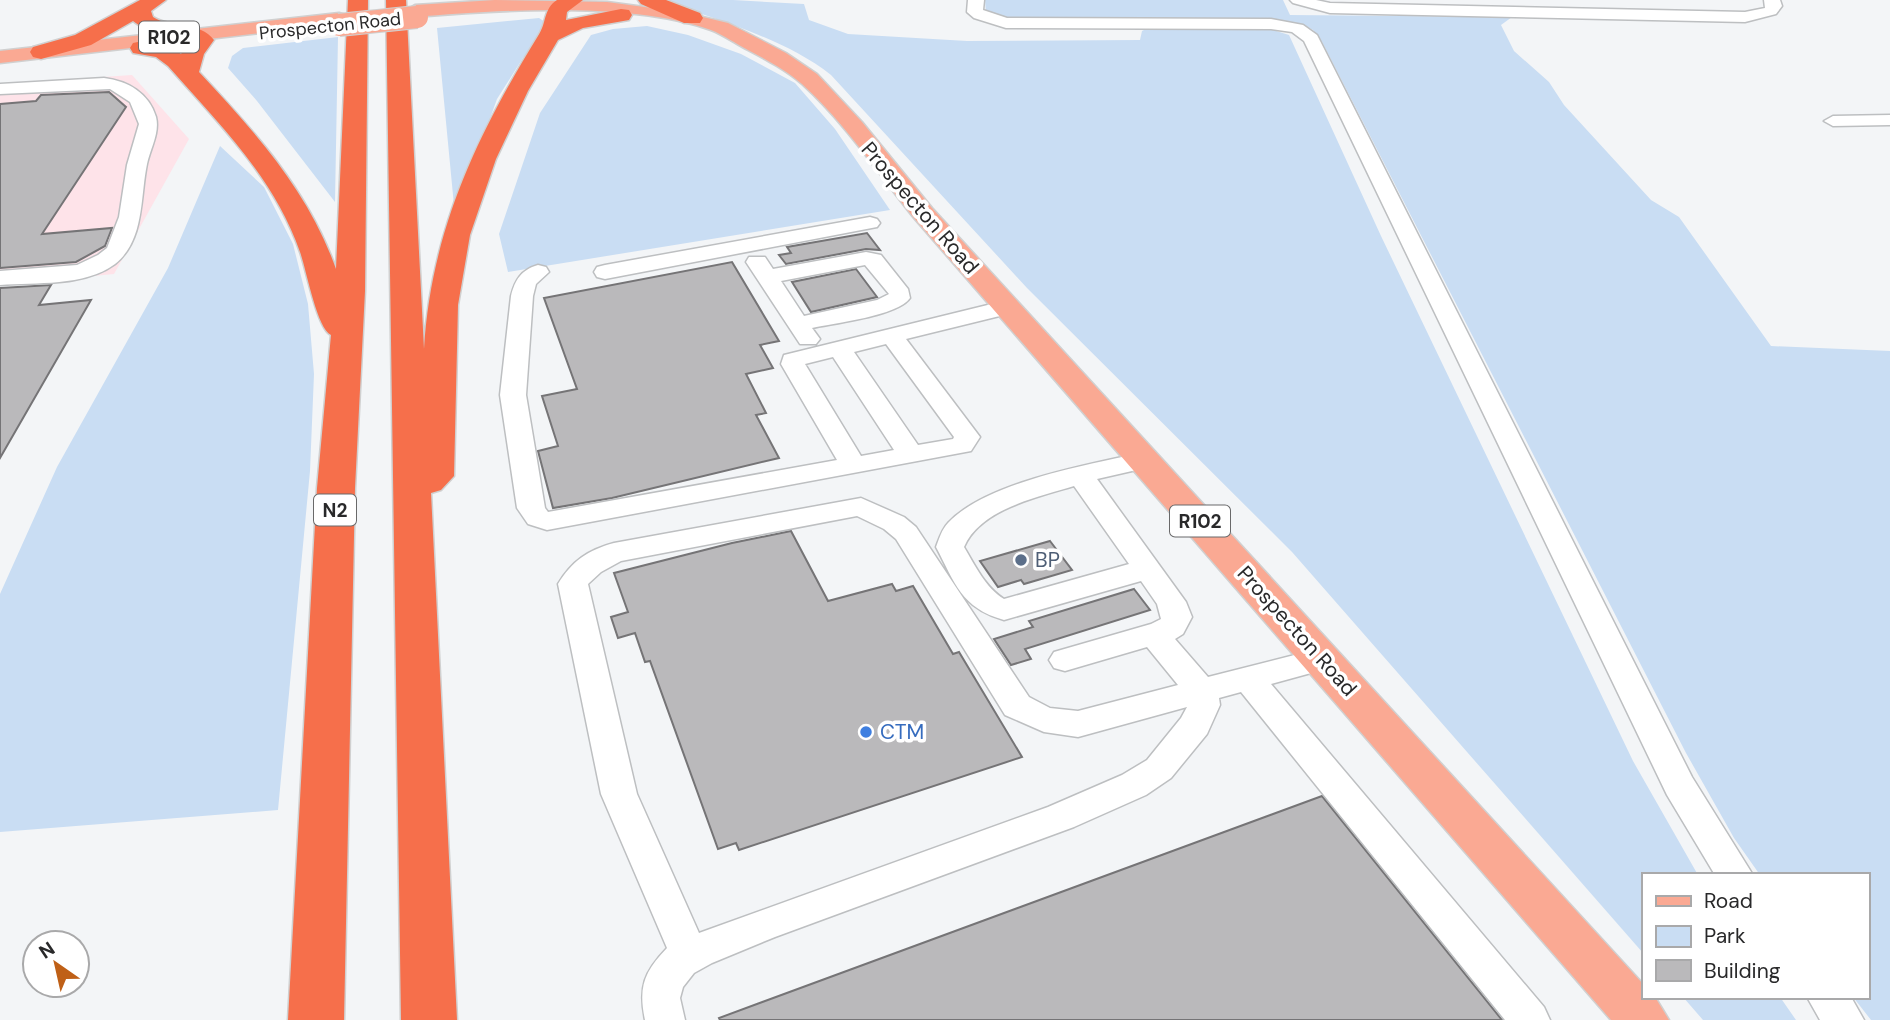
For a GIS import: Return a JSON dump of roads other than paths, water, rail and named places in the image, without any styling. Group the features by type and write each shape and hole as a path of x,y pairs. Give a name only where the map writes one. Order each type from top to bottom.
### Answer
{"highway":[{"path":"648,0 692,18"},
{"path":"154,1 144,12 142,19 149,26 200,37 187,73"},
{"path":"41,52 83,40 154,1"},
{"path":"410,9 412,498 429,1020"},
{"path":"412,498 435,476 442,305 456,235 483,159 516,91 562,12 577,23 621,15"},
{"name":"N2","path":"316,1020 336,488 350,291 345,15"},
{"path":"141,48 167,52 264,162 294,206 319,264 345,353"}],"main road":[{"name":"Prospecton Road","path":"0,64 141,48 345,15 410,9 562,12 631,6 716,25 790,64 826,96 923,214 1643,1020"},
{"name":"Prospecton Road","path":"621,15 743,40"},
{"name":"Prospecton Road","path":"0,57 200,37"}],"lane":[{"path":"976,0 975,12 978,15 1006,23 1271,24 1297,28 1311,38 1679,785 1734,873"},
{"path":"1298,0 1317,7 1343,9 1745,17 1771,11 1774,6 1772,0"},
{"path":"0,89 119,84 128,89 142,108 148,128 137,163 126,224 114,254 105,261 80,270 0,278"},
{"path":"1833,121 1890,120"},
{"path":"605,272 870,223"},
{"path":"745,246 798,324 828,350 911,455"},
{"path":"766,276 866,258 873,260 900,294 899,298 884,305 798,324"},
{"path":"538,272 526,281 522,296 513,395 531,508 535,517 541,520 556,521 954,448 966,441 967,437 891,335"},
{"path":"0,297 93,288"},
{"path":"853,465 793,364 797,358 1008,307"},
{"path":"1145,460 1031,488 1004,500 953,533 950,547 983,600 989,606 1004,610 1148,569"},
{"path":"1065,660 1154,635 1172,626 1177,617 1171,602 1081,476"},
{"path":"690,956 619,793 606,740 573,584 578,574 599,559 614,553 748,526 861,507 894,523 906,533 1017,706 1029,714 1059,724 1078,724 1322,659"},
{"path":"665,1020 660,998 665,979 680,961 761,925 1062,817 1134,785 1158,769 1203,712 1202,692 1154,635"},
{"path":"1248,679 1530,1020"},
{"path":"1828,999 1844,1020"}],"place":[{"name":"BP","path":"1021,560"},
{"name":"CTM","path":"866,732"}]}
